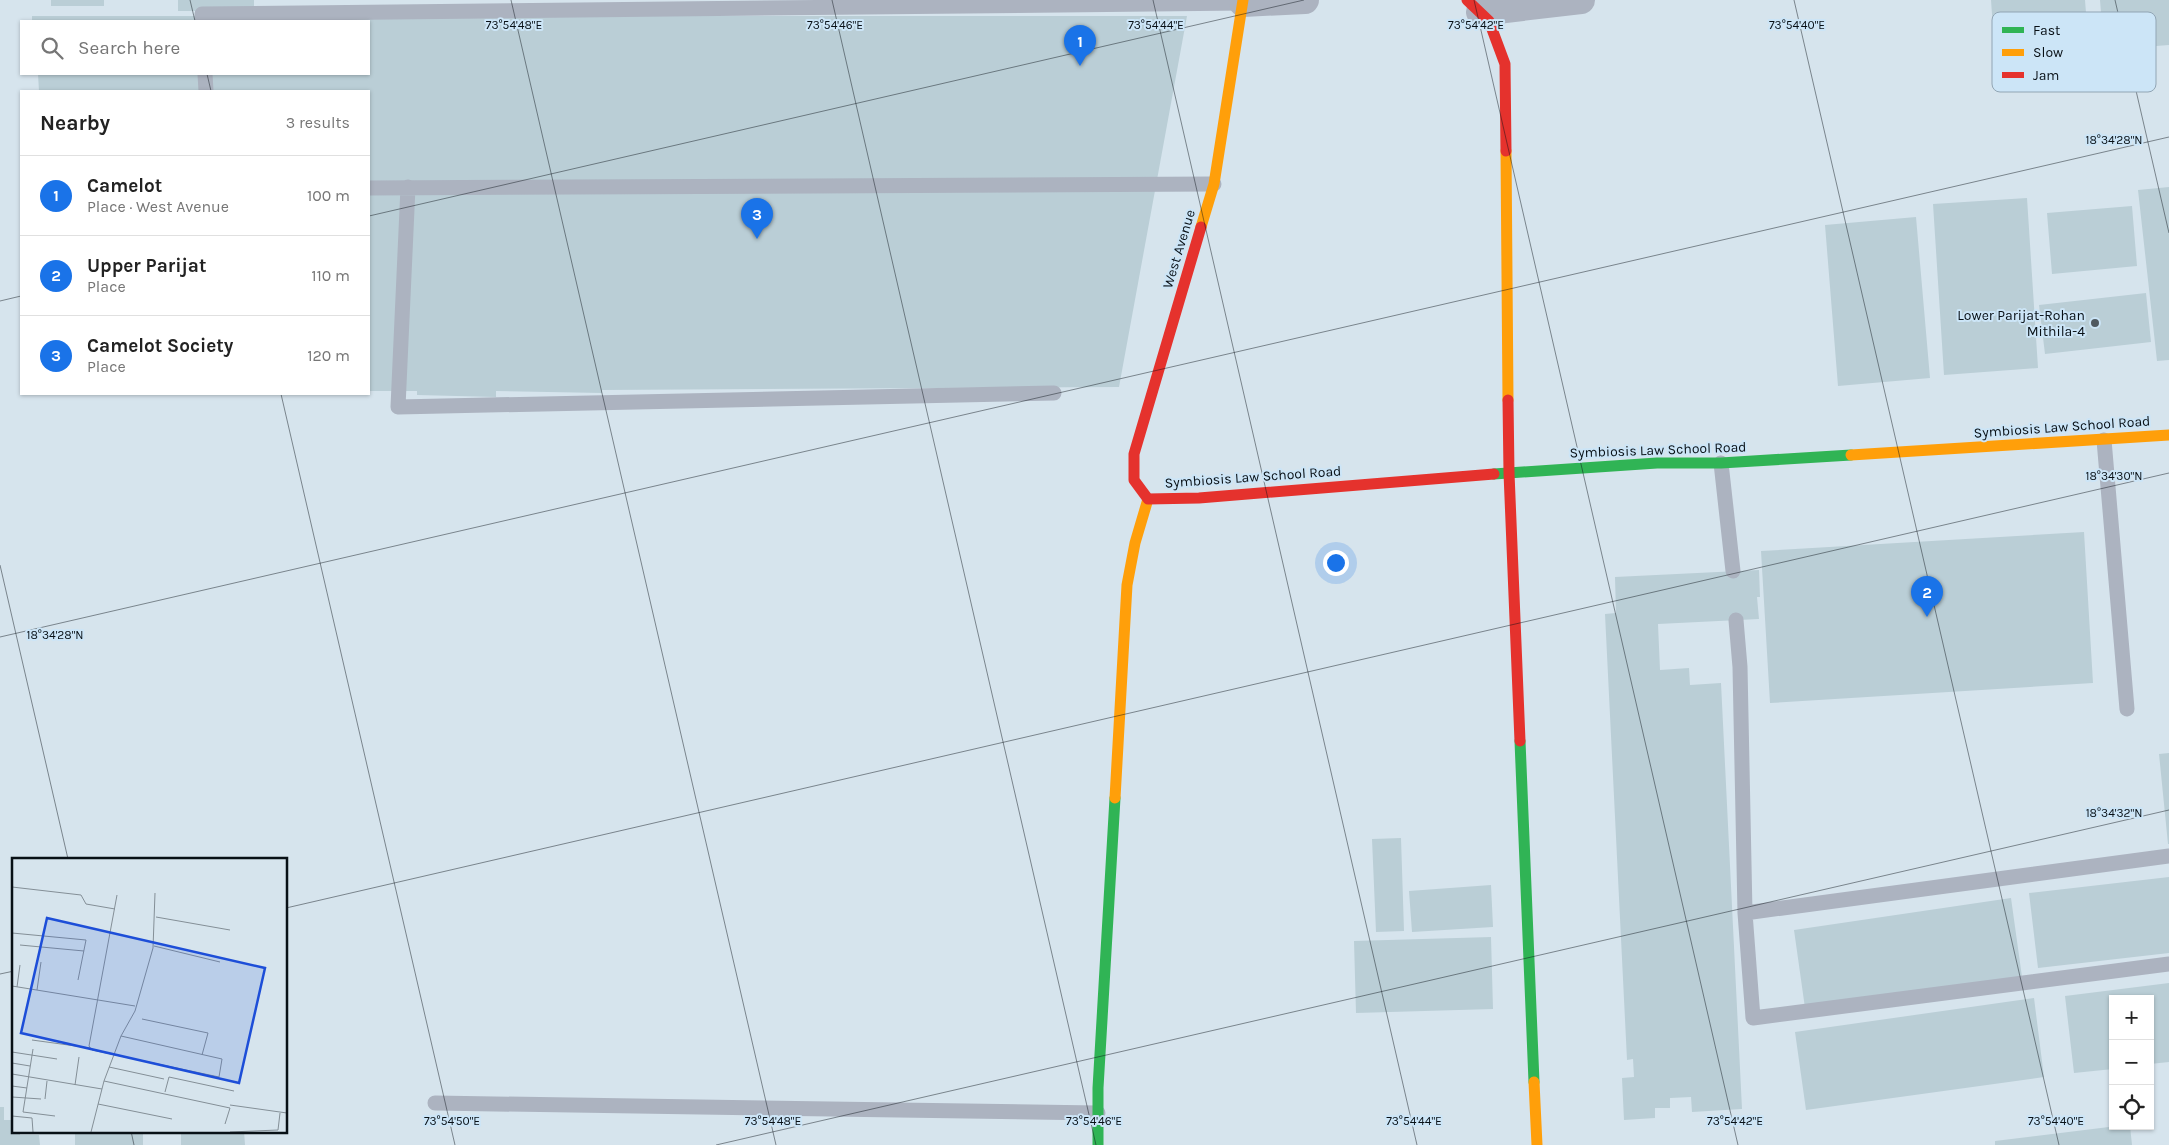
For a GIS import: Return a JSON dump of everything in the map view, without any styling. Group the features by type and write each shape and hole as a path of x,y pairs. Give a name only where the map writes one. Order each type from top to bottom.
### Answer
{"street":[{"path":"1243,2 1305,0"},
{"path":"1473,6 1580,0"},
{"name":"West Avenue","path":"1148,499 1134,480 1134,454 1214,184 1243,2"},
{"path":"1473,6 1489,21 1505,64 1509,473 1537,1145"},
{"name":"Symbiosis Law School Road","path":"1148,499 1199,498 1657,463 1721,463 2169,435"},
{"path":"1098,1145 1098,1113 1127,585 1134,543 1148,499"}],"lane":[{"path":"202,20 202,14 1243,2"},
{"path":"205,75 206,90"},
{"path":"370,188 1214,184"},
{"path":"408,187 398,407 1054,393"},
{"path":"2104,440 2127,709"},
{"path":"1721,463 1733,571"},
{"path":"1736,620 1740,667 1746,913 1753,1018 2169,964"},
{"path":"1746,913 2169,856"},
{"path":"435,1103 1098,1113"}],"building":[{"path":"51,0 104,0 104,6 51,6"},
{"path":"178,0 254,0 254,11 178,11"},
{"path":"1991,0 2085,0 2086,12 1992,12 1992,14"},
{"path":"2100,0 2169,0 2169,45 2156,46 2156,12 2101,12"},
{"path":"32,16 1187,16 1119,387 602,390 602,393 496,391 496,397 417,395 417,391 370,391 370,90 39,90 38,75 370,75 370,20 32,20"},
{"path":"2169,187 2169,360 2157,361 2138,190"},
{"path":"2027,198 2038,368 1944,375 1933,204"},
{"path":"2132,206 2137,266 2052,274 2047,213"},
{"path":"1916,217 1930,378 1838,386 1825,225"},
{"name":"Lower Parijat-Rohan Mithila-4","path":"2146,293 2151,342 2045,354 2039,305"},
{"path":"2084,532 2093,683 1770,703 1761,551"},
{"path":"1759,570 1760,597 1757,597 1759,619 1658,624 1660,670 1689,668 1690,685 1721,683 1742,1109 1692,1112 1691,1097 1670,1098 1670,1108 1655,1108 1655,1118 1624,1120 1622,1078 1634,1077 1633,1059 1627,1060 1605,614 1616,613 1615,577"},
{"path":"2169,753 2169,844 2168,844 2159,754"},
{"path":"1401,838 1404,931 1376,932 1372,839"},
{"path":"2169,877 2169,953 2038,968 2029,893"},
{"path":"1491,885 1493,927 1412,932 1409,891"},
{"path":"2011,898 2022,977 1805,1008 1794,930"},
{"path":"1491,937 1493,1009 1356,1013 1354,941"},
{"path":"2169,983 2169,1062 2154,1064 2154,995 2109,995 2109,1069 2074,1073 2065,996"},
{"path":"2034,998 2044,1077 1806,1110 1795,1032"},
{"path":"0,1107 4,1107 4,1120 12,1120 12,1132 20,1132 20,1135 39,1135 40,1145 0,1145"},
{"path":"2109,1127 2109,1130 2130,1130 2132,1145 1995,1145 1995,1141"},
{"path":"75,1132 143,1132 143,1145 75,1145"},
{"path":"181,1132 244,1132 245,1145 181,1145"}],"traffic: fast":[{"path":"1494,474 1657,463 1721,463 1851,455"},
{"path":"1520,741 1534,1082"},
{"path":"1098,1145 1098,1088 1115,798"}],"traffic: slow":[{"path":"1201,227 1214,184 1243,0"},
{"path":"1506,151 1508,400"},
{"path":"1851,455 2169,435"},
{"path":"1115,798 1127,585 1135,543 1148,499"},
{"path":"1534,1082 1537,1145"}],"traffic: jam":[{"path":"1467,0 1489,21 1505,64 1506,151"},
{"path":"1148,499 1134,480 1134,454 1201,227"},
{"path":"1508,400 1509,473 1520,741"},
{"path":"1148,499 1199,498 1494,474"}],"place":[{"name":"Camelot","path":"1080,66"},
{"name":"Camelot Society","path":"757,239"},
{"name":"Lower Parijat-Rohan Mithila-4","path":"2095,323"},
{"name":"Upper Parijat","path":"1927,617"}]}
